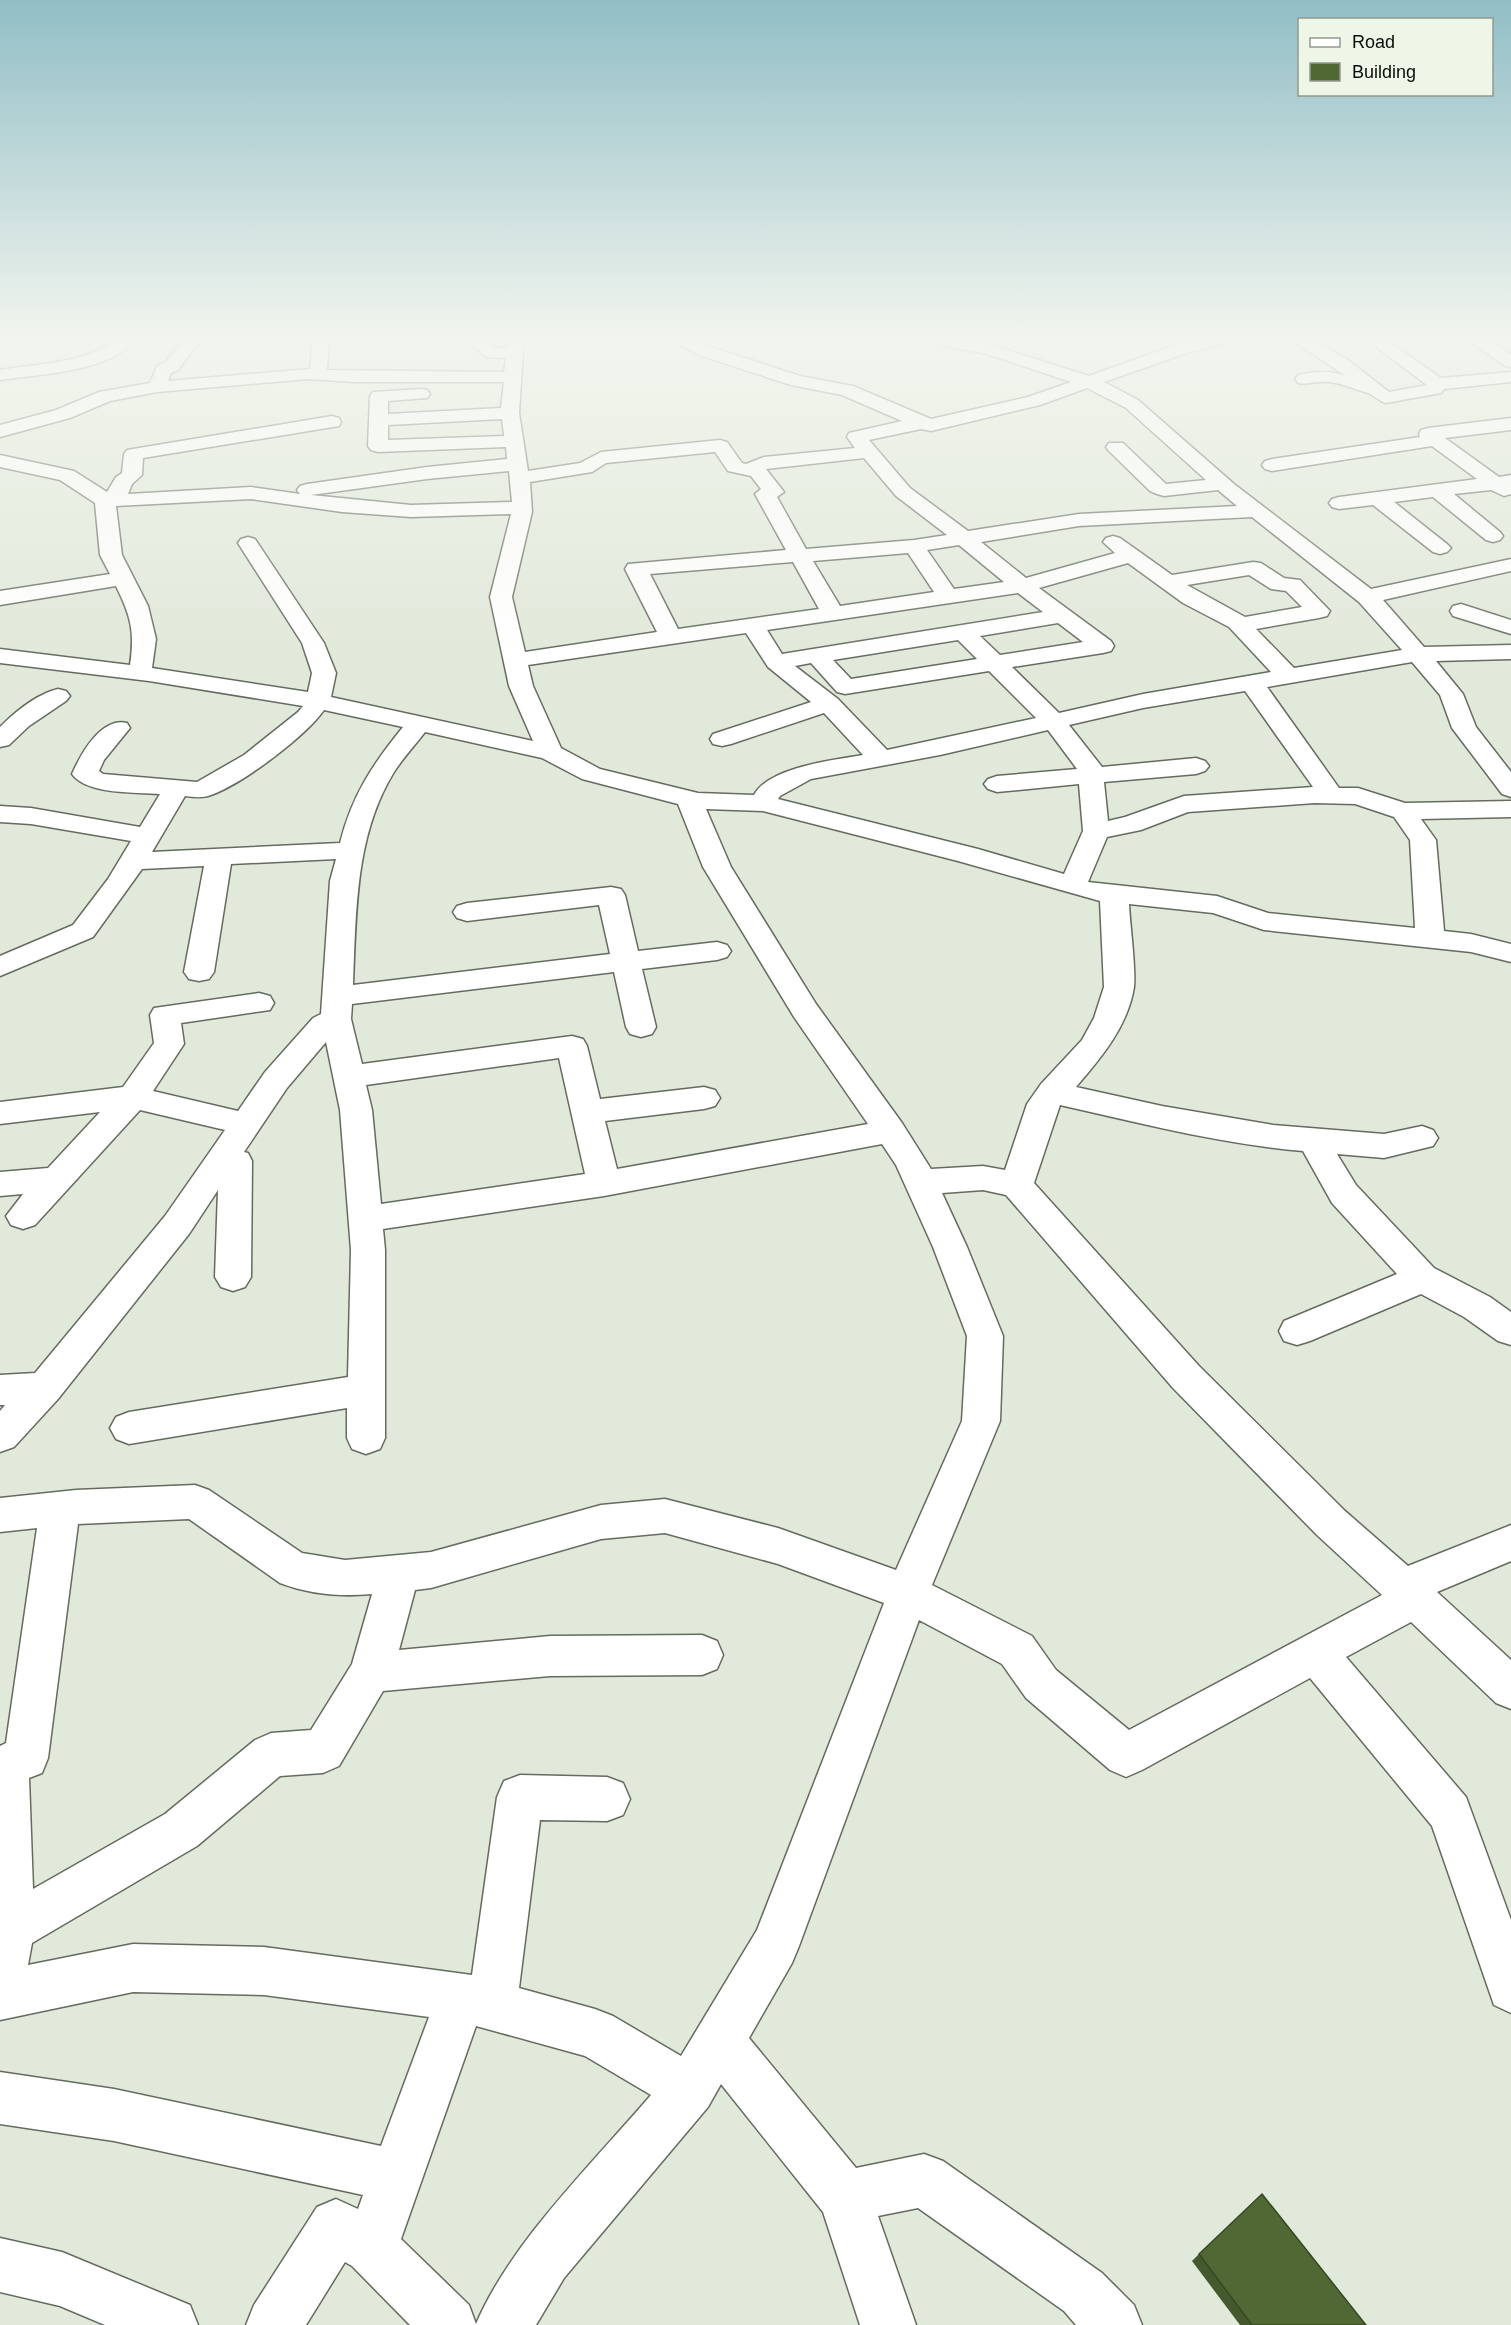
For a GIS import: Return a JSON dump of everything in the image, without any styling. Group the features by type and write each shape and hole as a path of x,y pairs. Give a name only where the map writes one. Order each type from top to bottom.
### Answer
{"street":[{"path":"105,501 118,494 123,480 132,475 134,454 187,446"},
{"path":"513,446 522,508 517,539 501,597 521,686 550,752"},
{"path":"266,495 427,473 585,468 602,458 720,446 735,467 758,472 774,492 765,494 833,614"},
{"path":"816,654 845,687 1103,646 1022,586 927,508 903,492 863,446"},
{"path":"1179,446 1256,511 1367,597 1419,654 1450,694 1464,728 1511,789"},
{"path":"1116,447 1157,487 1164,490 1263,485 1289,479 1272,465 1398,446"},
{"path":"1445,446 1502,482 1511,496"},
{"path":"1366,450 1384,464"},
{"path":"748,470 764,463 869,452"},
{"path":"0,461 63,472 90,487 105,501 111,555 121,579 137,606 145,639 140,673"},
{"path":"1339,503 1502,482"},
{"path":"1437,490 1493,536"},
{"path":"105,501 251,493 342,506 411,511 522,508"},
{"path":"1377,498 1440,548"},
{"path":"671,637 636,569 914,546 1038,525 1085,520 1256,511"},
{"path":"1085,520 1167,582 1240,626 1289,677"},
{"path":"118,728 92,758 85,774 97,781 201,790 227,777 307,717 318,701 324,673 313,643 248,543"},
{"path":"914,546 948,597"},
{"path":"515,660 1022,586 1130,556"},
{"path":"1367,597 1511,565"},
{"path":"1167,582 1253,568 1279,584 1292,585 1319,611 1240,626"},
{"path":"0,597 121,579"},
{"path":"1461,611 1511,627"},
{"path":"776,662 1063,616"},
{"path":"752,626 776,662 829,704 880,758"},
{"path":"963,632 1054,722 1090,768 1095,831 1073,885"},
{"path":"763,803 769,791 804,773 940,747 1143,701 1419,654 1511,651"},
{"path":"0,656 140,673 318,701 550,752 591,774 689,799 763,803 968,855 1094,892 1217,905 1264,921 1471,943 1511,953"},
{"path":"1252,683 1332,796"},
{"path":"0,740 20,721 57,696"},
{"path":"722,739 829,704"},
{"path":"366,1438 368,1250 356,1110 348,1077 337,1007 344,881 360,815 382,770 419,723"},
{"path":"997,784 1196,766"},
{"path":"0,967 83,931 134,861 177,788"},
{"path":"1095,831 1132,824 1184,804 1332,796 1358,796 1403,811 1511,809"},
{"path":"504,2325 545,2259 690,2089 775,1946 830,1807 921,1556 981,1421 985,1336 950,1247 921,1182 911,1161 891,1131 805,1010 717,867 689,799"},
{"path":"1403,811 1423,840 1430,939"},
{"path":"0,814 31,816 149,836"},
{"path":"134,861 352,850"},
{"path":"199,972 219,857"},
{"path":"1017,1185 1043,1104 1094,1046 1108,1018 1119,987 1114,894"},
{"path":"466,912 611,895 641,1027"},
{"path":"0,1436 45,1388 177,1225 276,1080 337,1007 626,962 717,951"},
{"path":"23,1216 133,1097 169,1044 165,1015 259,1003"},
{"path":"348,1077 572,1046 604,1184"},
{"path":"1052,1092 1184,1121 1273,1137 1384,1146 1422,1138"},
{"path":"0,1113 133,1097 246,1124"},
{"path":"587,1112 704,1098"},
{"path":"365,1219 770,1157 891,1131"},
{"path":"1313,1140 1344,1194 1422,1278 1477,1307 1511,1331"},
{"path":"223,1157 236,1161 233,1277"},
{"path":"921,1182 983,1178 1017,1185 1186,1377 1331,1523 1409,1592 1511,1689"},
{"path":"0,1184 57,1179"},
{"path":"1297,1331 1422,1278"},
{"path":"0,1390 45,1388"},
{"path":"129,1428 367,1389"},
{"path":"0,1515 60,1509 195,1502 294,1570 345,1578 431,1570 601,1522 665,1516 778,1546 908,1593 1017,1650 1041,1684 1126,1755 1315,1652 1409,1592 1511,1543"},
{"path":"0,1984 11,1929 6,1765 26,1758 60,1509"},
{"path":"11,1929 181,1830 271,1755 323,1751 371,1672 399,1573"},
{"path":"1315,1652 1450,1813 1511,1988"},
{"path":"371,1672 550,1656 702,1655"},
{"path":"371,2247 396,2176 476,2001 520,1797 607,1799"},
{"path":"0,1995 133,1968 264,1971 476,2001 596,2034 690,2089"},
{"path":"719,2041 845,2197 888,2325"},
{"path":"0,2098 114,2115 396,2176"},
{"path":"845,2197 924,2180 1083,2292 1114,2325"},
{"path":"274,2325 336,2226 371,2247 449,2325"},
{"path":"0,2265 62,2278 170,2325"}],"building":[{"path":"1262,2194 1366,2325 1252,2325 1199,2254"}]}
